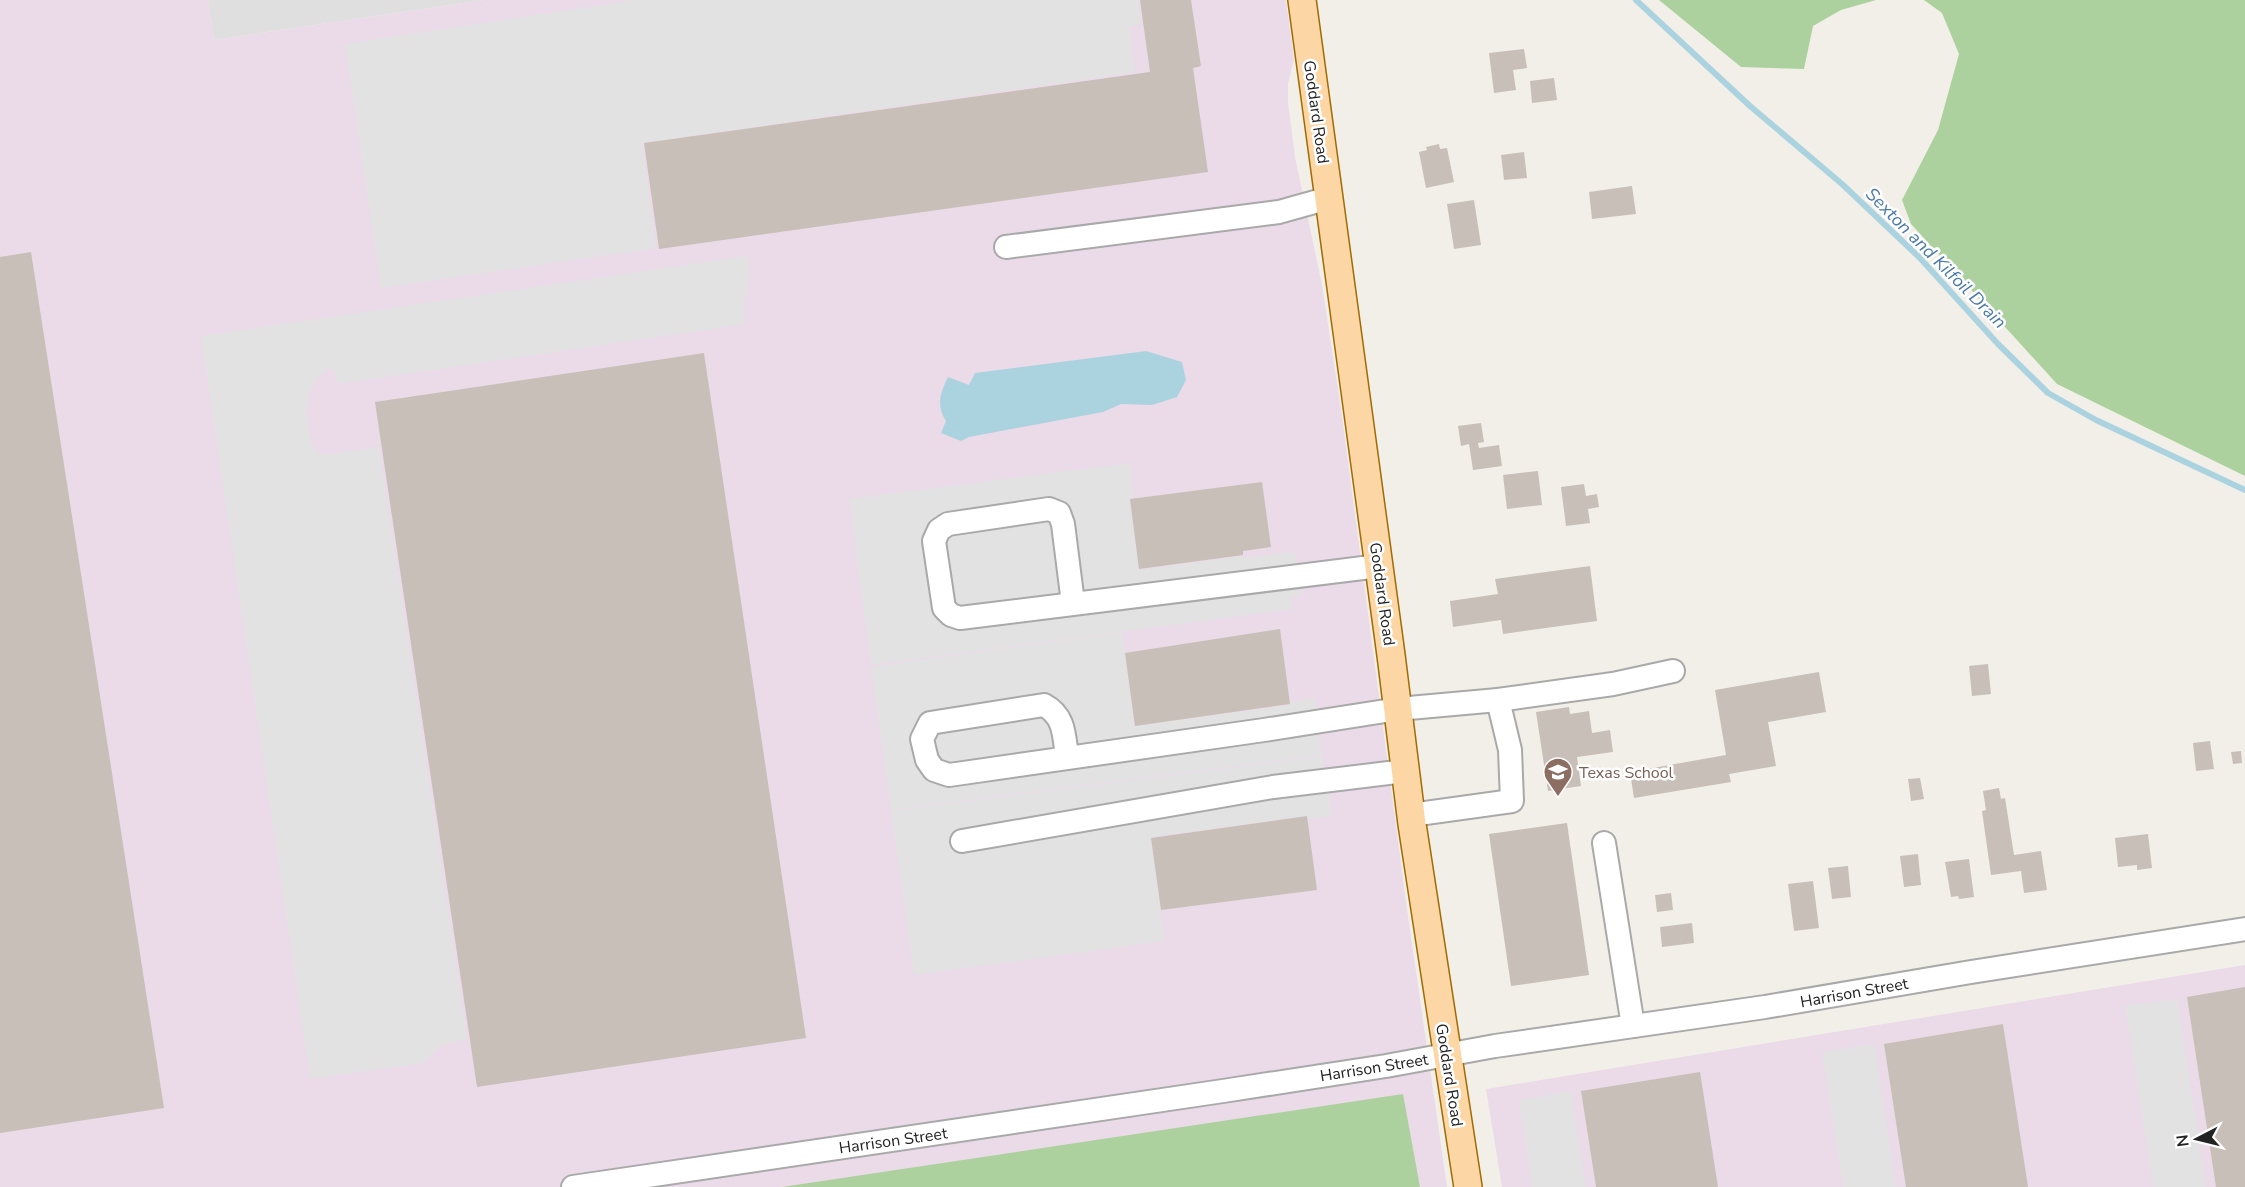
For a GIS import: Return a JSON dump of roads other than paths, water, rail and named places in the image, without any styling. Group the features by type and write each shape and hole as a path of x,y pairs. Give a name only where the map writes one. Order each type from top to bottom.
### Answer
{"main road":[{"name":"Goddard Road","path":"1302,0 1411,815 1468,1187"}],"street":[{"path":"1006,247 1279,212 1329,198"},
{"path":"1073,603 1063,524 1059,513 1049,509 971,520 948,524 939,530 934,541 944,608 951,615 960,618 1379,566"},
{"path":"1067,757 1061,721 1055,711 1044,705 930,723 922,739 927,760 934,770 949,775 1398,709 1498,700 1613,684 1673,671"},
{"path":"1411,815 1512,801 1510,750 1498,700"},
{"path":"962,841 1273,788 1405,771"},
{"path":"1604,843 1633,1026"},
{"name":"Harrison Street","path":"573,1187 1223,1091 1765,1007 2245,929"}],"water":[{"path":"1146,351 1182,362 1186,380 1177,397 1152,405 1121,404 1103,412 969,437 961,441 941,433 946,421 941,410 940,399 948,377 969,385 975,373"}],"waterway":[{"name":"Sexton and Kilfoil Drain","path":"1636,0 1750,106 1842,184 1920,258 1998,344 2048,393 2096,420 2245,490"}],"place":[{"name":"Texas School","path":"1558,798"}]}
